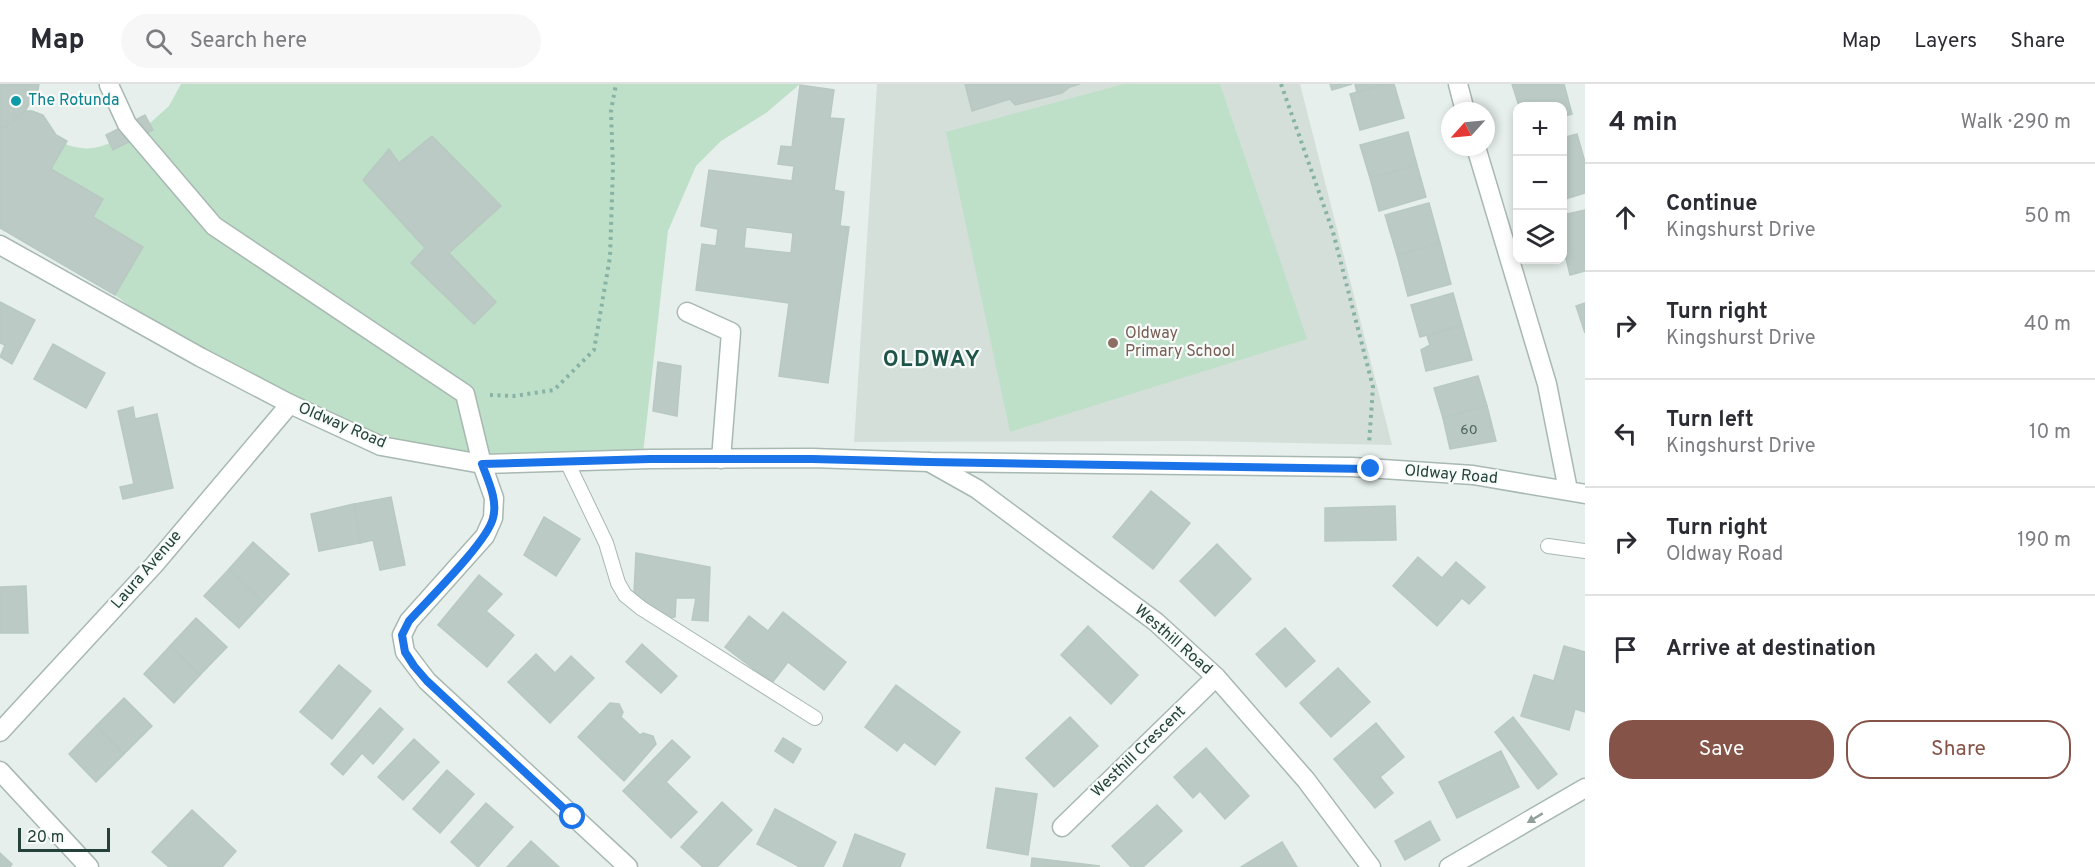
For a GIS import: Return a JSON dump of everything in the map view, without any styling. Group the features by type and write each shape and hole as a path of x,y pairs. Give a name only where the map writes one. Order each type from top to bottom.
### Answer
{"street":[{"path":"1458,84 1463,102"},
{"path":"109,85 127,124 214,226 465,394 482,464 494,498 494,518 484,536 409,621 402,635 405,652 427,681 628,867"},
{"path":"1479,156 1547,384 1576,492"},
{"name":"Oldway Road","path":"0,245 200,357 290,404 381,446 482,464 650,459 812,459 1371,469 1473,475 1576,492"},
{"path":"687,312 730,332 721,459"},
{"name":"Laura Avenue","path":"0,732 154,565 290,404"},
{"name":"Westhill Road","path":"929,462 977,489 1156,622 1216,677 1306,780 1371,867"},
{"name":"Westhill Crescent","path":"1062,827 1216,677"},
{"path":"0,771 89,867"},
{"path":"1449,867 1585,788"}],"lane":[{"path":"567,462 606,543 618,583 625,595 641,608 815,718"},
{"path":"1548,546 1585,550"}],"path":[{"path":"465,394 514,396 554,390 594,350 610,257 613,168 611,111 616,84"},
{"path":"1281,84 1333,232 1373,387 1369,439 1371,469"}],"shaded area":[{"name":"Oldway Primary School","path":"877,84 1300,84 1392,445 1191,441 854,442"}],"green space":[{"path":"181,84 800,84 766,113 721,141 696,166 668,231 643,454 470,456 382,441 293,400 154,324 115,295 143,247 93,217 51,169 65,144 88,148 110,143 114,150 153,130 150,123 169,106"},
{"path":"1124,84 1220,84 1307,339 1010,432 946,132"}],"building":[{"name":"The Rotunda","path":"0,84 39,84 38,90 25,111 6,127 0,129"},
{"path":"965,84 1080,84 1062,93 1015,105 1010,99 972,111"},
{"path":"1330,84 1352,84 1332,90"},
{"path":"1355,84 1387,84 1357,93"},
{"path":"1394,84 1404,118 1360,130 1350,94"},
{"path":"1512,84 1564,84 1572,114 1567,116 1567,102 1518,102"},
{"path":"800,85 834,90 830,118 844,119 834,190 844,192 840,226 849,227 828,383 779,376 789,303 696,290 702,244 716,246 718,229 701,226 709,170 792,181 794,166 778,164 781,146 792,147","holes":["746,227 793,233 791,253 744,248"]},
{"path":"25,111 43,115 56,135 67,141 51,169 103,199 93,217 143,247 115,295 0,228 0,129 6,127"},
{"path":"145,115 153,130 113,150 106,135"},
{"path":"1408,132 1417,165 1370,178 1360,145"},
{"path":"1577,134 1585,162 1585,193 1567,198 1567,156 1567,137"},
{"path":"432,136 501,206 449,253 496,302 474,324 411,263 425,248 363,180 389,149 399,163"},
{"path":"1417,165 1426,197 1379,211 1370,178"},
{"path":"1429,203 1440,243 1397,255 1385,215"},
{"path":"1585,210 1585,271 1570,275 1567,263 1567,214"},
{"path":"1440,243 1451,284 1408,296 1397,255"},
{"path":"1453,293 1462,325 1420,337 1411,305"},
{"path":"0,302 35,320 12,364 0,357 5,345 0,343"},
{"path":"1585,303 1585,333 1576,306"},
{"path":"1462,325 1472,360 1426,371 1421,350 1430,345 1427,336"},
{"path":"53,344 105,373 86,408 34,379"},
{"path":"658,362 681,366 677,416 653,411"},
{"path":"1478,376 1487,406 1443,418 1434,388"},
{"path":"1487,406 1496,441 1450,449 1443,418"},
{"path":"133,407 135,419 157,414 173,488 123,499 120,487 134,484 118,411"},
{"path":"1151,491 1190,523 1153,569 1113,537"},
{"path":"391,497 405,565 380,570 373,540 360,543 354,504"},
{"path":"354,504 360,543 319,551 311,514"},
{"path":"1395,506 1396,540 1325,541 1325,508"},
{"path":"544,517 580,539 556,576 524,555"},
{"path":"253,542 289,574 263,602 229,569"},
{"path":"1217,544 1251,579 1215,616 1180,581"},
{"path":"636,553 710,567 708,621 692,620 696,598 676,598 675,617 665,619 634,593"},
{"path":"1418,557 1442,578 1456,562 1485,587 1469,604 1462,598 1437,626 1393,586"},
{"path":"229,569 263,602 239,628 204,596"},
{"path":"479,575 502,594 486,611 514,635 487,667 438,625"},
{"path":"26,586 28,633 0,633 0,587"},
{"path":"783,612 846,662 824,690 788,662 772,683 725,647 749,616 768,631"},
{"path":"196,618 227,647 200,675 170,646"},
{"path":"1088,626 1138,675 1111,704 1061,655"},
{"path":"1285,628 1315,661 1286,687 1256,654"},
{"path":"642,644 677,676 661,693 626,662"},
{"path":"170,646 200,675 174,703 144,674"},
{"path":"1564,646 1585,652 1585,712 1575,709 1569,730 1521,716 1534,675 1554,681"},
{"path":"536,654 555,673 571,656 594,678 550,723 508,682"},
{"path":"339,665 371,691 332,739 300,712"},
{"path":"1338,668 1370,702 1331,737 1300,703"},
{"path":"896,685 960,732 935,765 904,742 897,751 865,727"},
{"path":"124,698 152,726 124,754 96,726"},
{"path":"610,703 619,704 623,712 621,717 640,735 643,733 653,736 656,744 624,781 578,737"},
{"path":"380,708 403,729 373,764 362,753 343,775 331,764"},
{"path":"1070,717 1098,746 1054,787 1026,758"},
{"path":"1513,717 1557,774 1538,789 1495,732"},
{"path":"1376,723 1404,757 1380,777 1393,793 1375,808 1334,759"},
{"path":"96,726 124,754 96,782 69,754"},
{"path":"783,738 801,749 793,763 775,751"},
{"path":"414,739 439,762 403,800 378,777"},
{"path":"672,740 690,757 666,782 697,812 671,838 623,791"},
{"path":"1206,748 1249,796 1225,819 1200,791 1193,798 1174,777"},
{"path":"1501,751 1519,787 1457,818 1439,782"},
{"path":"447,770 474,794 440,833 413,809"},
{"path":"996,788 1037,794 1028,855 987,848"},
{"path":"722,802 752,830 717,867 703,867 681,847"},
{"path":"486,803 513,827 478,867 451,842"},
{"path":"1157,805 1182,831 1143,867 1131,867 1112,846"},
{"path":"775,809 836,842 823,867 800,867 757,844"},
{"path":"192,810 236,851 222,867 169,867 152,852"},
{"path":"1430,821 1440,840 1405,860 1395,841"},
{"path":"855,834 905,854 900,867 843,867"},
{"path":"531,841 559,867 507,867"},
{"path":"1282,842 1297,867 1241,867"},
{"path":"0,853 12,864 10,867 0,867"},
{"path":"1032,858 1100,866 1031,867"}],"place":[{"name":"The Rotunda","path":"16,101"},
{"name":"Oldway Primary School","path":"1113,343"}],"district":[{"name":"OLDWAY","path":"932,360"}],"route":[{"path":"573,817 427,681 405,652 402,635 409,621 484,536 494,518 494,498 482,464 650,459 812,459 1371,469"}]}
